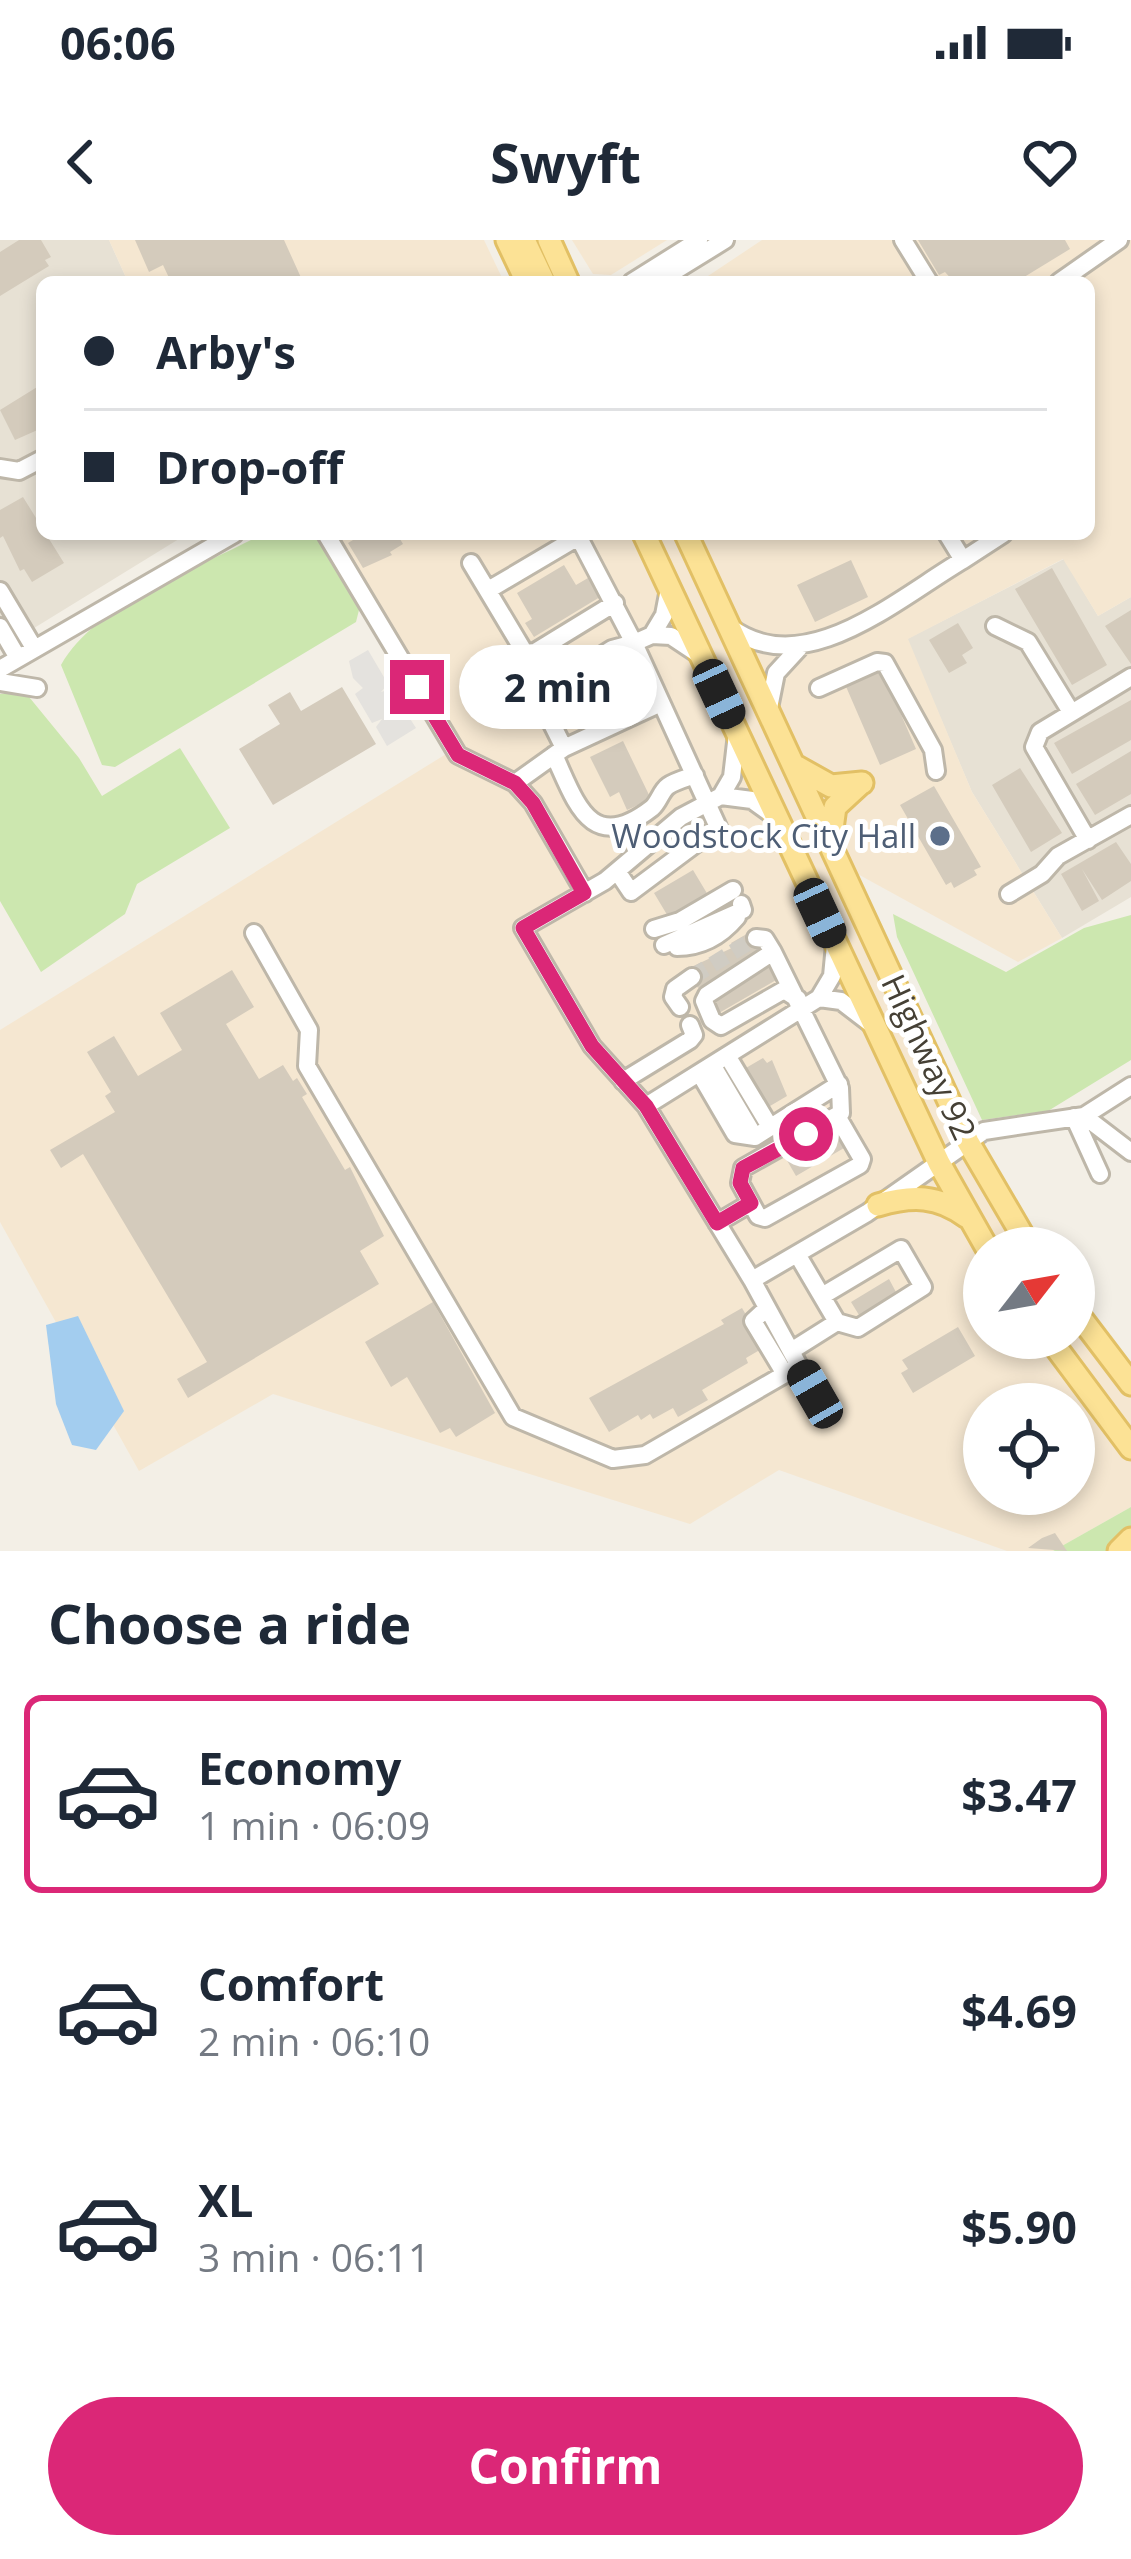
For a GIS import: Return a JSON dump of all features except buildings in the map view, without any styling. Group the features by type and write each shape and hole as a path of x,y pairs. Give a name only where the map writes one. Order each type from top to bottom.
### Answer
{"main road":[{"path":"507,240 524,276"},
{"path":"524,240 541,276"},
{"path":"549,240 566,276"},
{"name":"Highway 92","path":"647,540 873,1025 974,1227"},
{"name":"Highway 92","path":"689,540 968,1142 1018,1227"},
{"path":"794,764 822,784 862,783 835,807 830,844"},
{"path":"878,1205 905,1197 933,1198 968,1218"},
{"path":"1095,1337 1131,1384"},
{"path":"1065,1359 1131,1448"},
{"path":"1119,1551 1131,1539"}],"street":[{"path":"642,276 699,240"},
{"path":"667,276 725,240"},
{"path":"904,240 925,276"},
{"path":"1068,276 1120,240"},
{"path":"0,468 19,470 36,463"},
{"path":"0,669 222,540"},
{"path":"330,540 458,755 515,783 533,803 584,893"},
{"path":"490,590 571,540"},
{"path":"579,540 615,603 695,775 714,800 718,826 631,892 617,872"},
{"path":"950,540 963,560"},
{"path":"730,627 767,647 801,646 838,633 995,540"},
{"path":"471,563 525,652 535,652 615,603"},
{"path":"652,635 664,615 669,588"},
{"path":"0,591 26,653"},
{"path":"995,626 1028,642 1071,712"},
{"path":"0,627 26,653"},
{"path":"695,775 667,786 651,808 612,825 588,822 559,752 544,692 564,676 652,635 671,636 701,656"},
{"path":"769,709 776,674 801,646"},
{"path":"819,688 877,662 885,663 900,684 936,771"},
{"path":"1088,840 1034,747 1040,732 1131,677"},
{"path":"550,719 605,709 652,681"},
{"path":"0,682 37,688"},
{"path":"515,783 559,752 662,703"},
{"path":"737,734 732,777 714,800 681,817 617,872 523,928 592,1046 646,1106 752,1280 791,1364 815,1394"},
{"path":"714,800 752,800 776,817"},
{"path":"1010,894 1042,874 1058,856 1131,815"},
{"path":"659,937 738,900"},
{"path":"254,933 309,1030 307,1066 513,1417 613,1459 645,1455 791,1364 838,1322"},
{"path":"756,938 765,939 807,1002 838,1084 841,1113 743,1168 740,1183 765,1218 854,1172 862,1160 837,1116"},
{"path":"646,1106 807,1002 832,976 835,944"},
{"path":"773,952 707,995 706,1010 721,1026 784,990 807,1002 850,1005 873,1025"},
{"path":"680,1007 673,997 675,989 692,977"},
{"path":"623,1081 690,1040 694,1035 689,1024"},
{"path":"716,1064 762,1132 838,1084"},
{"path":"752,1280 878,1205 994,1127 1079,1116 1131,1087"},
{"path":"1079,1116 1114,1134 1131,1152"},
{"path":"1079,1116 1100,1174"},
{"path":"1114,1134 1131,1124"},
{"path":"717,1223 751,1203"},
{"path":"797,1253 822,1296 838,1322 858,1328 923,1287 901,1249 822,1296"}],"shaded area":[{"path":"0,240 109,240 125,276 36,276 36,540 177,540 0,649"},
{"path":"109,240 484,240 501,276 125,276"},
{"path":"572,240 667,240 611,275 593,274"},
{"path":"762,240 1131,240 1131,597 1098,616 1063,559 908,639 972,792 1062,938 1018,962 854,872 963,1117 1028,1227 963,1227 963,1359 1095,1359 1095,1325 1131,1370 1131,1507 1053,1551 1007,1551 779,1470 690,1524 273,1394 139,1471 0,1222 0,1030 451,751 391,645 391,624 341,540 1095,540 1095,276 708,276"},
{"path":"1064,559 1098,616 1131,597 1131,897 1062,938 972,792 907,639"},
{"path":"368,650 388,684 381,692 391,689 416,728 387,746 376,727 382,719 372,723 355,694 363,688 353,678 349,661"}],"green space":[{"path":"250,540 320,540 360,606 356,622 115,767 102,765 61,665 99,622 152,589"},
{"path":"25,692 79,758 102,796 180,748 230,828 137,884 125,914 41,972 0,901 0,694"},
{"path":"893,914 1006,972 1084,928 1131,915 1131,1060 1048,1111 982,1120 897,937"},
{"path":"1131,1507 1131,1551 1053,1551"}],"water":[{"path":"78,1316 124,1411 96,1450 72,1445 56,1404 46,1325"}],"tunnel":[{"path":"692,977 756,938"}],"place":[{"name":"Woodstock City Hall","path":"940,836"}],"route":[{"path":"417,687 458,755 515,783 533,803 584,893 523,928 592,1046 646,1106 717,1223 751,1203 740,1183 743,1168 806,1134"}]}
